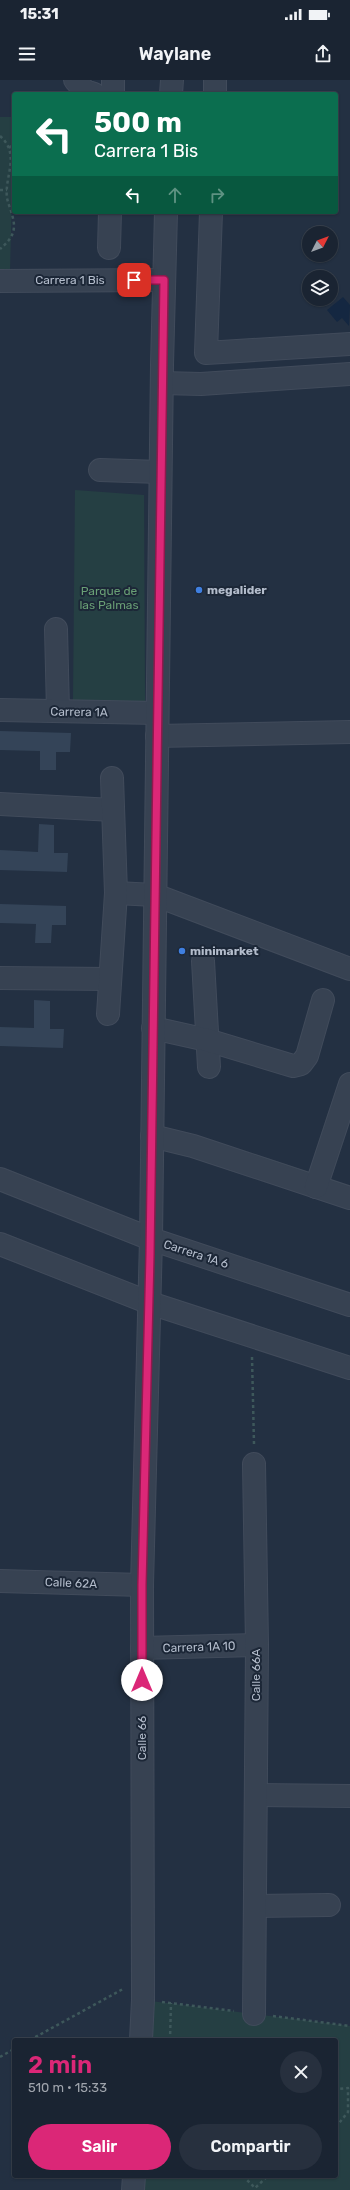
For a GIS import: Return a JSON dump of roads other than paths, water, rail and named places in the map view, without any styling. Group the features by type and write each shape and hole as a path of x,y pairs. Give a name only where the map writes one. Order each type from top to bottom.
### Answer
{"street":[{"path":"75,80 85,91 88,92"},
{"path":"113,80 113,92"},
{"path":"171,92 172,80"},
{"path":"214,92 215,80"},
{"path":"110,214 110,248"},
{"name":"Calle 66","path":"141,2038 143,1977 142,1585 150,1303 160,472 166,214"},
{"path":"211,214 206,353 350,344"},
{"name":"Carrera 1 Bis","path":"0,281 164,280"},
{"path":"162,383 201,384 350,374"},
{"path":"100,470 160,472"},
{"path":"56,629 58,711"},
{"name":"Carrera 1A","path":"0,710 157,713"},
{"path":"157,736 350,732"},
{"path":"108,1014 116,893 112,778"},
{"path":"0,804 113,810"},
{"path":"116,893 155,895 350,969"},
{"path":"203,961 209,1067"},
{"path":"0,978 110,978"},
{"path":"153,1028 207,1040 292,1066 301,1064 307,1056 323,1000"},
{"path":"316,1187 350,1084"},
{"path":"152,1136 193,1146 350,1198"},
{"name":"Carrera 1A 6","path":"0,1179 151,1239 350,1305"},
{"path":"0,1244 150,1303 350,1368"},
{"name":"Calle 66A","path":"254,1464 257,1645 254,2014"},
{"name":"Calle 62A","path":"0,1581 142,1585"},
{"name":"Carrera 1A 10","path":"142,1648 257,1645"},
{"path":"256,1795 350,1796"},
{"path":"255,1906 329,1905"},
{"path":"133,2190 134,2178"}],"water":[{"path":"343,297 350,305 349,326 342,318 337,322 327,310 332,306 338,306 338,301"}],"place":[{"name":"megalider","path":"199,590"},
{"name":"minimarket","path":"182,951"}],"park label":[{"name":"Parque de las Palmas","path":"109,598"}]}
